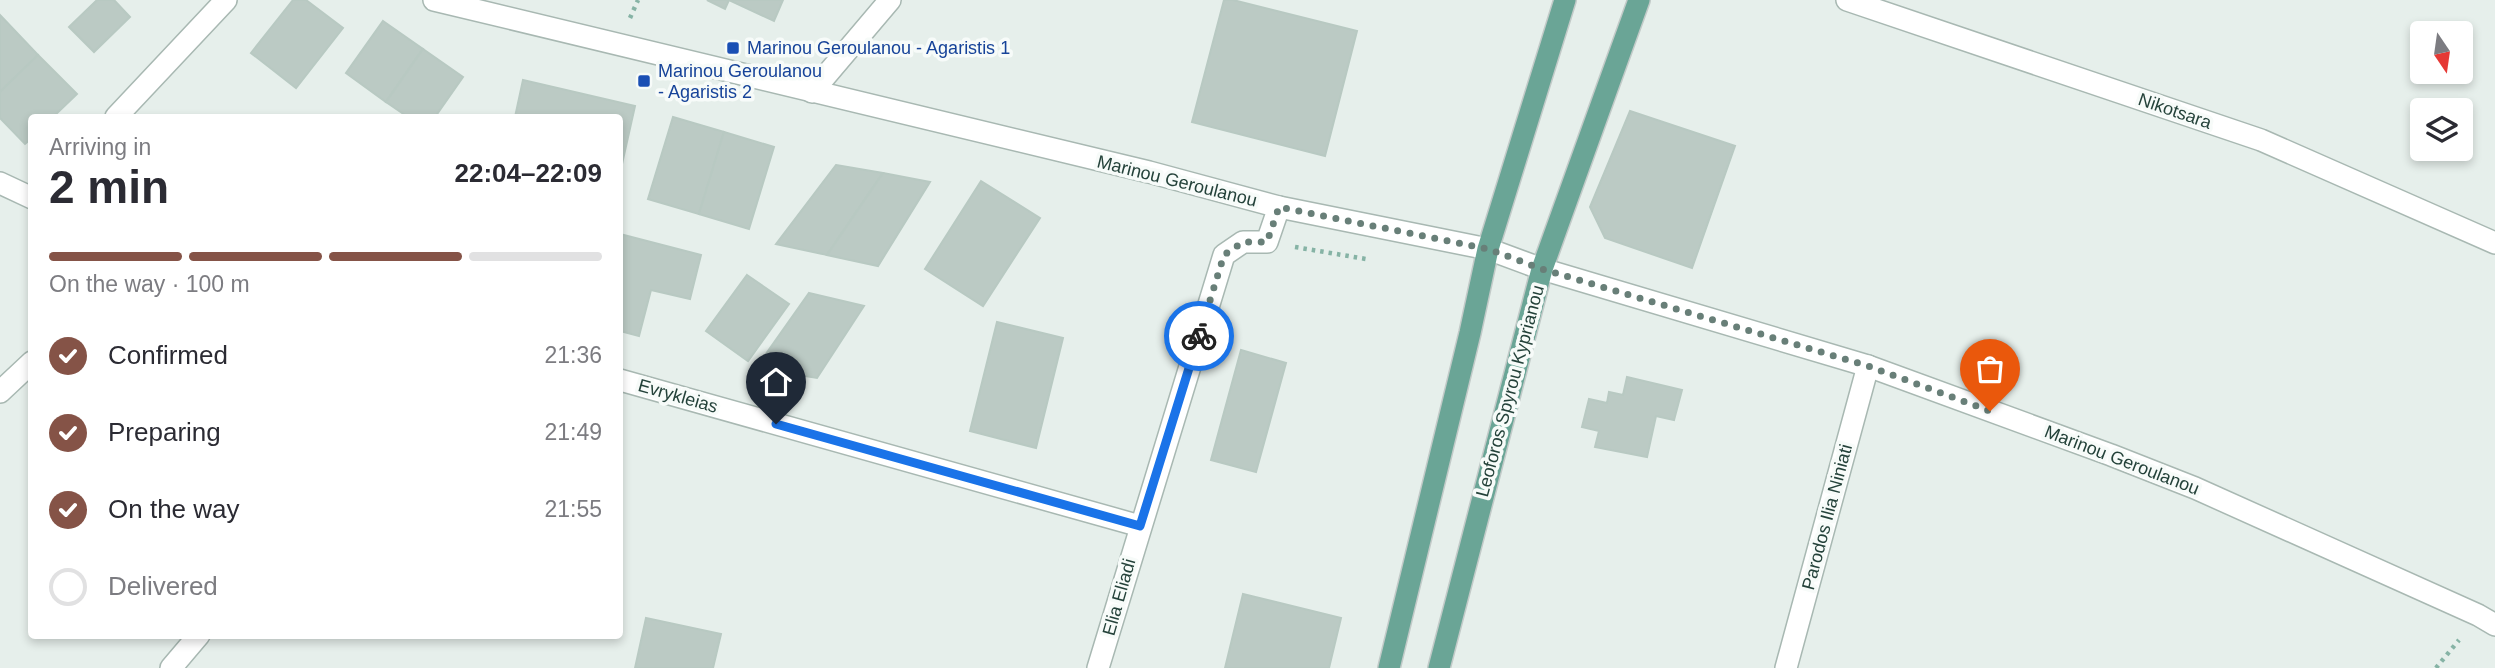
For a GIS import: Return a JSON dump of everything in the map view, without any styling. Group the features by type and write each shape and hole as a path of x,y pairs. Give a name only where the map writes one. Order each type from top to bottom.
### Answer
{"main road":[{"path":"1389,668 1471,333 1488,249 1565,0"},
{"name":"Leoforos Spyrou Kyprianou","path":"1439,668 1542,269 1639,0"}],"street":[{"path":"119,114 226,0"},
{"name":"Marinou Geroulanou","path":"434,0 1135,169 1279,207 1488,249 1542,269 1868,366 2196,488 2479,615 2495,625"},
{"path":"812,92 890,0"},
{"name":"Nikotsara","path":"1847,0 2261,139 2495,243"},
{"path":"0,183 28,196"},
{"path":"1267,242 1279,207"},
{"name":"Elia Eliadi","path":"1098,668 1224,255 1243,242 1267,242"},
{"path":"0,392 28,366"},
{"name":"Parodos Ilia Niniati","path":"1786,668 1868,366"},
{"name":"Evrykleias","path":"623,381 1140,526"},
{"path":"171,668 196,639"}],"path":[{"path":"1267,242 1376,261"},
{"path":"2436,668 2464,634"}],"building":[{"path":"97,0 114,0 130,17 94,52 69,27"},
{"path":"293,0 306,0 343,28 296,88 251,53"},
{"path":"707,0 729,0 725,9"},
{"path":"729,0 783,0 774,21"},
{"path":"1224,0 1357,31 1325,156 1192,122"},
{"path":"0,15 38,55 0,92"},
{"path":"383,21 423,49 386,102 346,73"},
{"path":"423,49 463,77 437,114 404,114 386,102"},
{"path":"38,55 77,94 56,114 28,114 28,141 25,144 0,118 0,92"},
{"path":"523,80 635,106 623,160 623,114 516,114"},
{"path":"1630,111 1735,146 1692,268 1605,238 1590,207"},
{"path":"673,117 724,132 699,214 648,199"},
{"path":"724,132 774,147 749,229 699,214"},
{"path":"836,165 883,173 827,255 776,244"},
{"path":"883,173 930,182 878,266 827,255"},
{"path":"981,181 1040,218 983,306 925,269"},
{"path":"623,235 701,255 690,299 651,290 639,336 623,332"},
{"path":"747,275 789,304 748,361 706,331"},
{"path":"809,293 864,306 817,378 756,368"},
{"path":"997,322 1063,338 1036,448 970,431"},
{"path":"1241,350 1286,363 1256,472 1211,460"},
{"path":"1627,377 1682,390 1674,420 1656,416 1647,457 1595,447 1599,431 1582,427 1589,399 1607,403 1609,392 1623,395"},
{"path":"1243,594 1341,618 1329,668 1225,668"},
{"path":"646,618 721,634 713,668 635,668"}],"way so far":[{"path":"1199,336 1224,255 1243,242 1267,242 1279,207 1488,249 1542,269 1868,366 1990,411"}],"place":[{"name":"Marinou Geroulanou - Agaristis 1","path":"733,48"},
{"name":"Marinou Geroulanou - Agaristis 2","path":"644,81"}],"route":[{"path":"776,424 1140,526 1199,336"}]}
